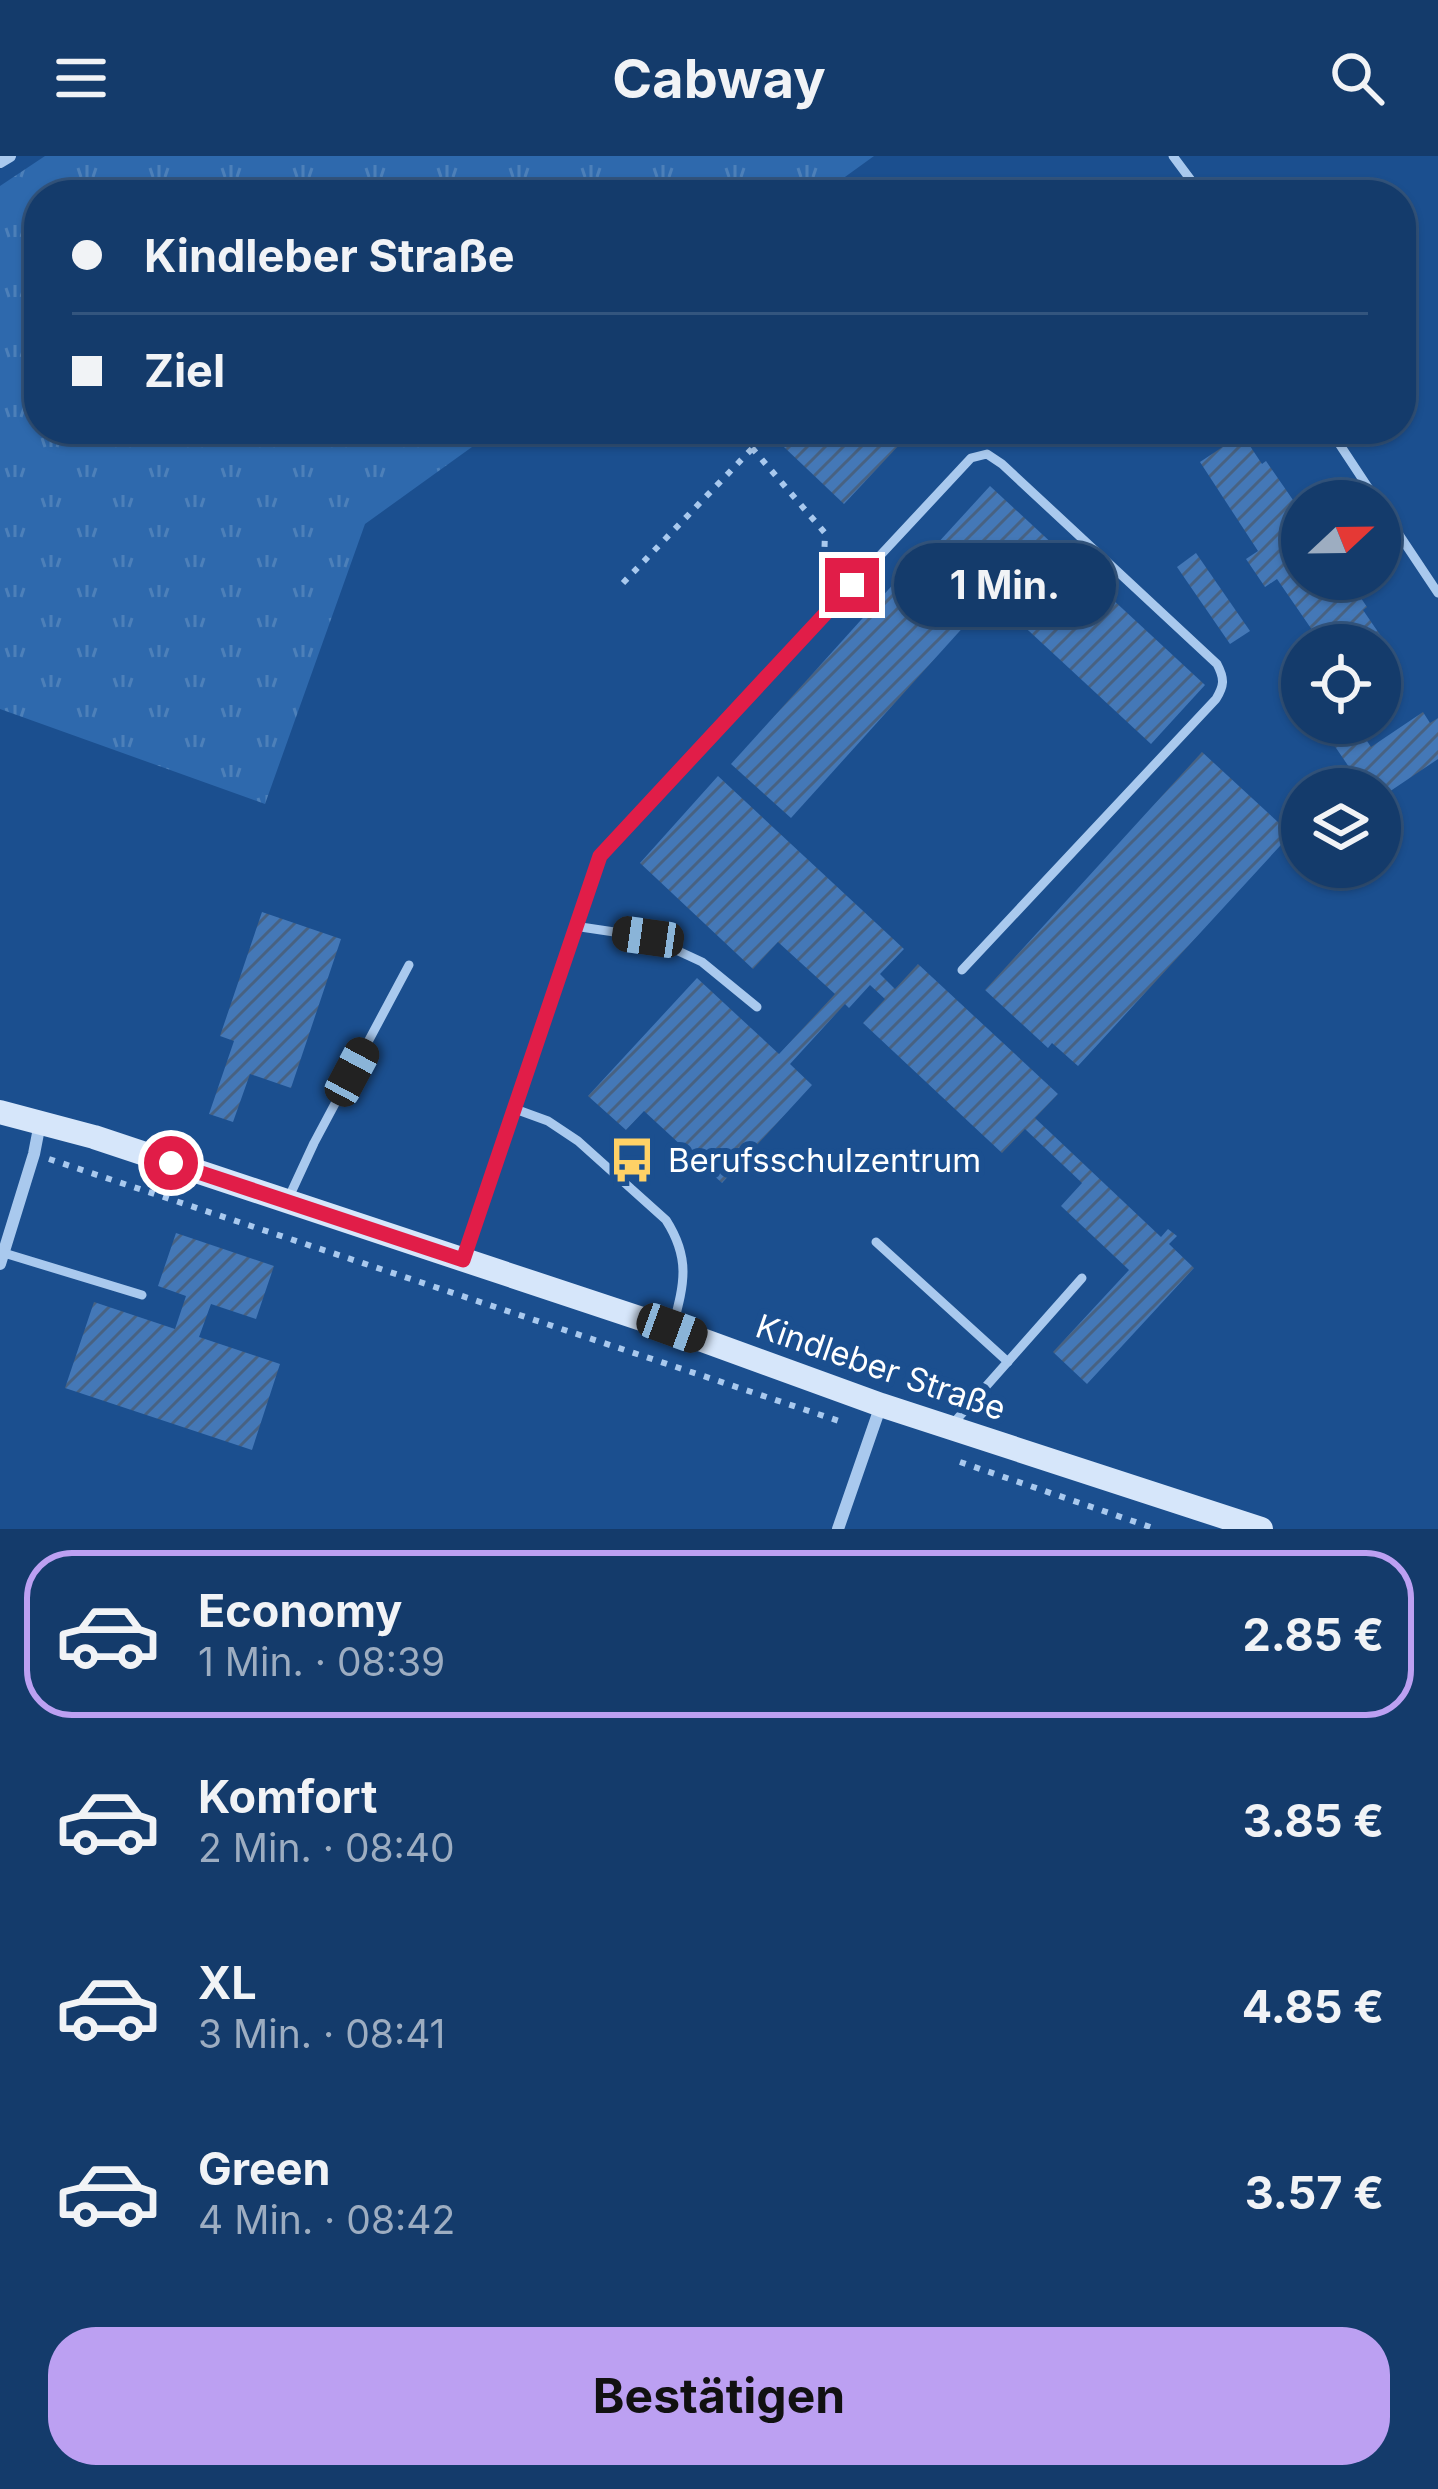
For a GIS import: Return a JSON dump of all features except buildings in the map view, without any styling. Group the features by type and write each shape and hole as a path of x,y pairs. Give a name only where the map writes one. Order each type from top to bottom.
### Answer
{"main road":[{"name":"Kindleber Straße","path":"0,1112 94,1137 672,1328 881,1405 1261,1529"}],"street":[{"path":"0,162 10,156"},
{"path":"2,1259 40,1122"},
{"path":"838,1529 881,1405"}],"lane":[{"path":"1340,444 1363,480"},
{"path":"463,1260 600,856 971,458 987,454 1217,664 1224,687 962,970"},
{"path":"1401,538 1438,593"},
{"path":"574,926 648,937 702,962 757,1007"},
{"path":"287,1202 409,965"},
{"path":"515,1109 548,1121 578,1141 666,1220 683,1256 684,1286 672,1328"},
{"path":"876,1242 1008,1362"},
{"path":"2,1259 142,1295"},
{"path":"950,1426 1082,1278"}],"path":[{"path":"623,583 756,444"},
{"path":"752,448 825,533 822,617"},
{"path":"34,1154 872,1432"},
{"path":"959,1462 1156,1529"}],"green space":[{"path":"45,156 874,156 841,180 24,180 24,444 476,444 365,524 265,804 0,709 0,186"}],"place":[{"name":"Berufsschulzentrum","path":"632,1160"}],"route":[{"path":"171,1163 463,1260 600,856 852,585"}]}
